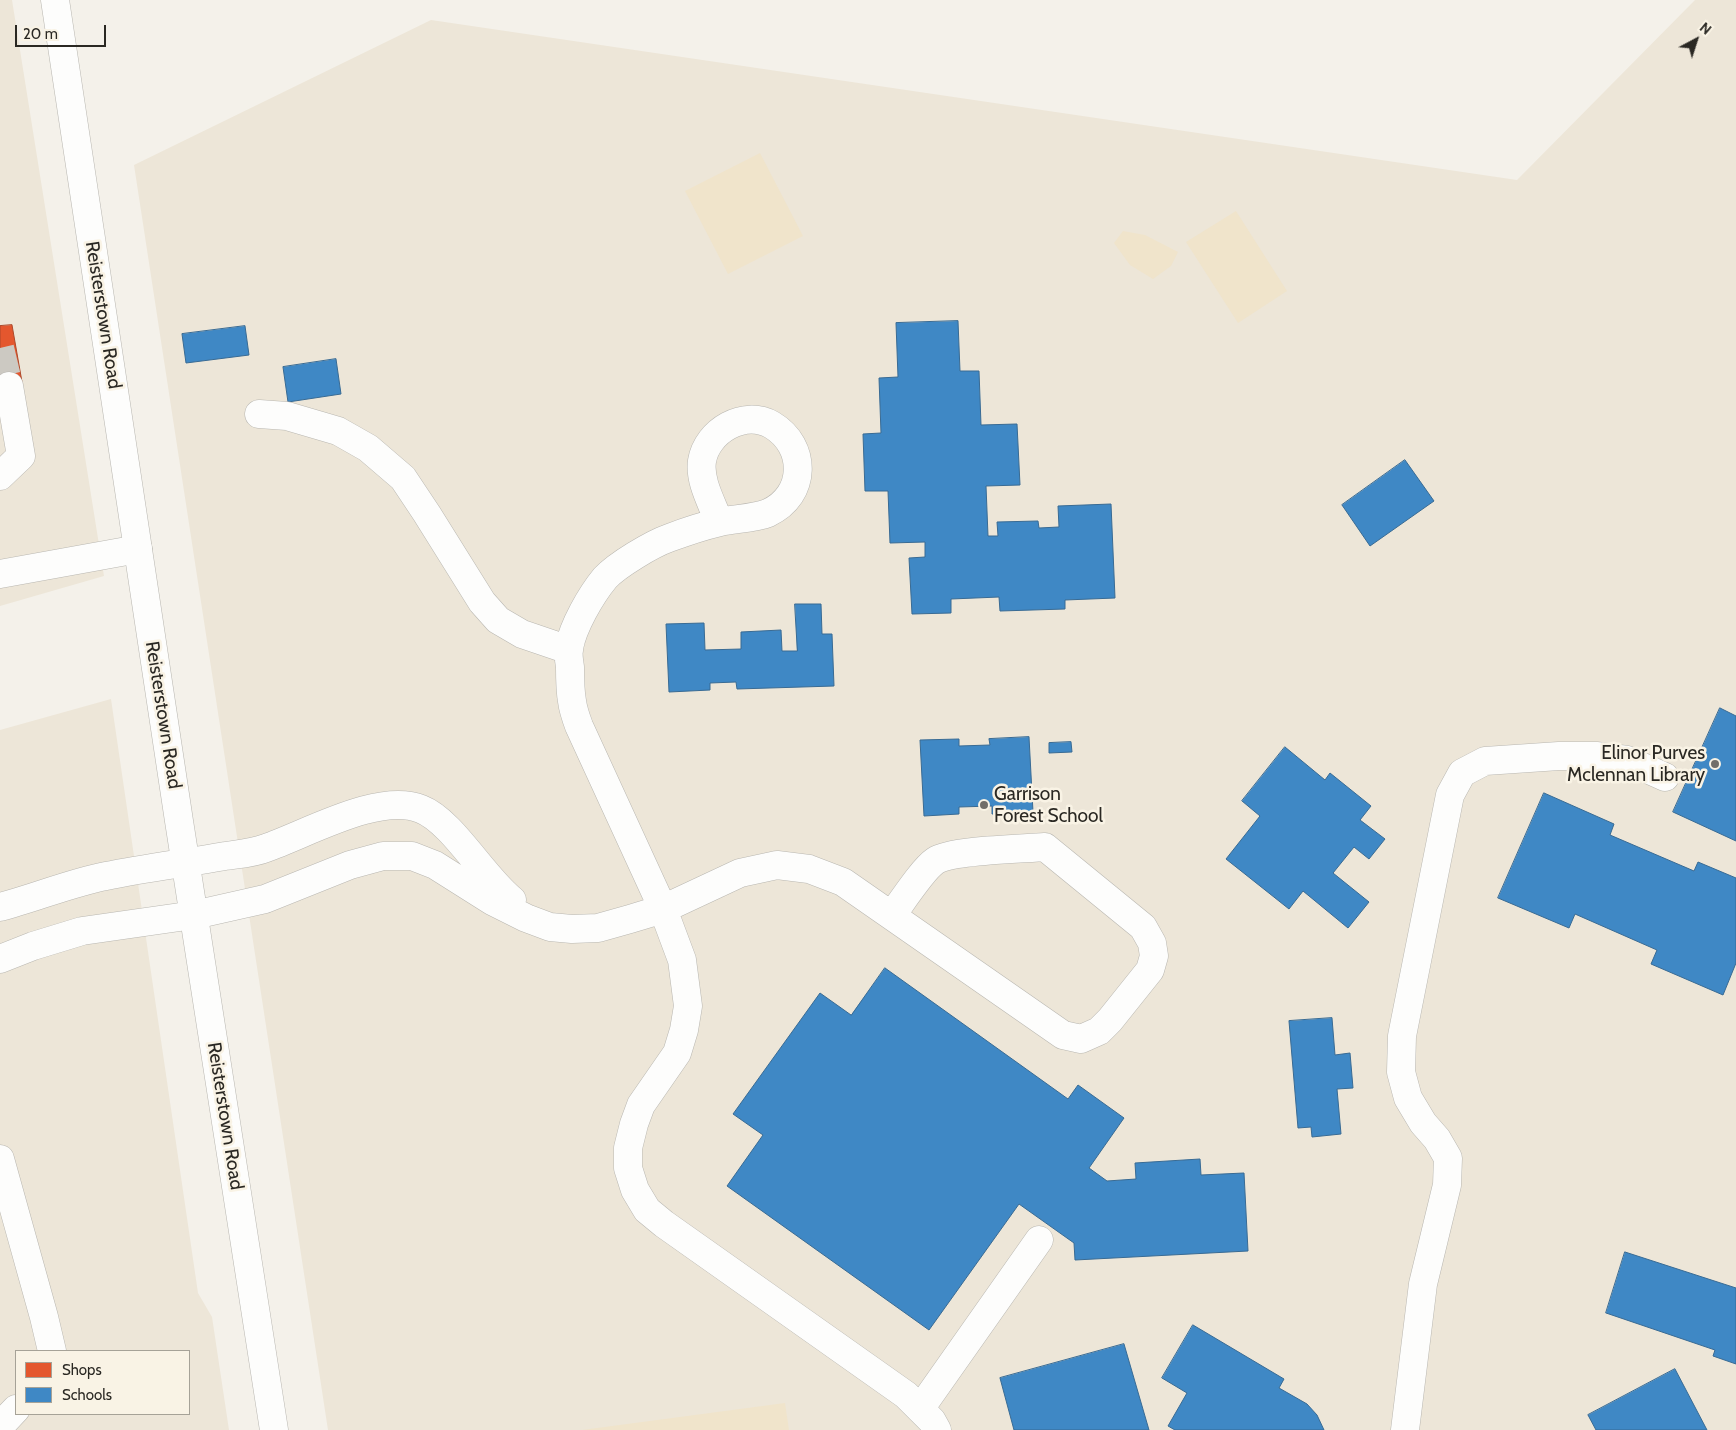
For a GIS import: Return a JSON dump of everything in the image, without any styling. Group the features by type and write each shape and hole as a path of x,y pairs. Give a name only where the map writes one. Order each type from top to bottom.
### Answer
{"main road":[{"name":"Reisterstown Road","path":"56,0 138,550 274,1430"},
{"path":"0,476 21,456 9,386"},
{"path":"259,414 287,416 338,431 368,448 403,478 482,602 498,620 522,634 569,650"},
{"path":"719,522 668,538 627,561 606,578 575,625 569,650 572,702 579,726 663,909 682,960 688,1006 684,1030 677,1053 641,1104 628,1148 628,1168 635,1190 646,1210 906,1395 937,1430"},
{"path":"0,574 138,550"},
{"path":"1405,1430 1423,1284 1447,1185 1448,1158 1408,1098 1401,1072 1402,1036 1450,795 1462,773 1485,761 1560,756 1596,756 1627,760 1665,777"},
{"path":"0,907 104,876 265,849 319,826 372,808 396,804 422,809 442,822 503,893 550,927"},
{"path":"0,959 33,946 82,931 194,915 265,899 350,865 383,856 412,856 435,865 492,901 526,918 550,927 572,928 598,928 663,909 740,873 777,865 809,869 843,882 1063,1035 1081,1038 1099,1031 1110,1020 1150,970 1154,956 1152,943 1143,927 1045,847 956,854 935,861 924,872 892,915"},
{"path":"0,1159 52,1350"},
{"path":"920,1409 1039,1240"},
{"path":"0,1426 15,1410"}],"shaded area":[{"path":"0,0 12,0 104,576 0,606"},
{"name":"Garrison Forest School","path":"1695,0 1736,0 1736,1430 328,1430 134,165 431,20 1517,180"},
{"path":"760,153 803,236 728,274 685,191"},
{"path":"1236,211 1287,291 1238,323 1186,242"},
{"path":"1123,231 1145,235 1178,252 1171,266 1153,279 1130,265 1114,243"},
{"path":"111,699 198,1293 212,1317 229,1430 0,1430 0,730"},
{"path":"785,1403 789,1430 582,1430"}],"building: Shops":[{"path":"12,325 22,382 0,387 0,326"}],"building: Schools":[{"path":"958,321 960,371 979,371 981,425 1017,424 1020,485 986,486 988,536 998,536 997,522 1038,521 1039,528 1059,527 1058,506 1111,504 1115,598 1065,600 1065,609 1000,611 999,597 951,599 951,613 912,614 909,558 925,557 925,542 890,543 888,491 865,491 863,434 881,433 879,378 898,377 896,323"},
{"path":"245,326 249,355 186,363 182,334"},
{"path":"336,359 341,394 288,402 283,367"},
{"path":"1405,460 1434,501 1370,546 1342,505"},
{"path":"795,604 821,604 822,634 832,634 834,686 737,689 736,682 710,683 710,690 669,692 666,624 704,623 705,650 741,649 741,632 781,630 782,651 797,651"},
{"name":"Elinor Purves Mclennan Library","path":"1720,708 1736,716 1736,841 1673,812"},
{"path":"1029,737 1033,812 992,814 992,806 959,807 959,814 924,816 920,740 959,739 959,746 990,745 989,739"},
{"path":"1071,742 1072,752 1049,753 1049,743"},
{"path":"1285,747 1325,780 1330,773 1371,806 1360,820 1385,839 1369,859 1354,847 1333,873 1369,902 1348,928 1303,891 1289,909 1226,859 1260,816 1242,801"},
{"path":"1544,793 1614,824 1610,835 1694,871 1698,862 1736,878 1736,963 1723,995 1651,964 1657,950 1575,914 1569,928 1498,898"},
{"path":"885,968 1068,1099 1078,1085 1124,1118 1089,1168 1107,1181 1136,1179 1135,1163 1200,1159 1201,1175 1244,1173 1248,1251 1075,1260 1074,1243 1019,1204 929,1330 727,1186 763,1135 733,1114 820,993 851,1015"},
{"path":"1332,1018 1335,1055 1350,1053 1353,1088 1337,1089 1341,1134 1312,1137 1311,1127 1298,1128 1289,1021"},
{"path":"1625,1252 1736,1288 1736,1364 1713,1356 1715,1350 1606,1313"},
{"path":"1193,1325 1284,1379 1279,1388 1307,1404 1317,1415 1324,1430 1175,1430 1168,1426 1187,1393 1162,1378"},
{"path":"1124,1344 1149,1430 1014,1430 1000,1378"},
{"path":"1675,1369 1707,1430 1596,1430 1588,1415"}],"tunnel":[{"path":"0,348 9,386"}],"place":[{"name":"Elinor Purves Mclennan Library","path":"1715,764"},
{"name":"Garrison Forest School","path":"984,805"}]}
